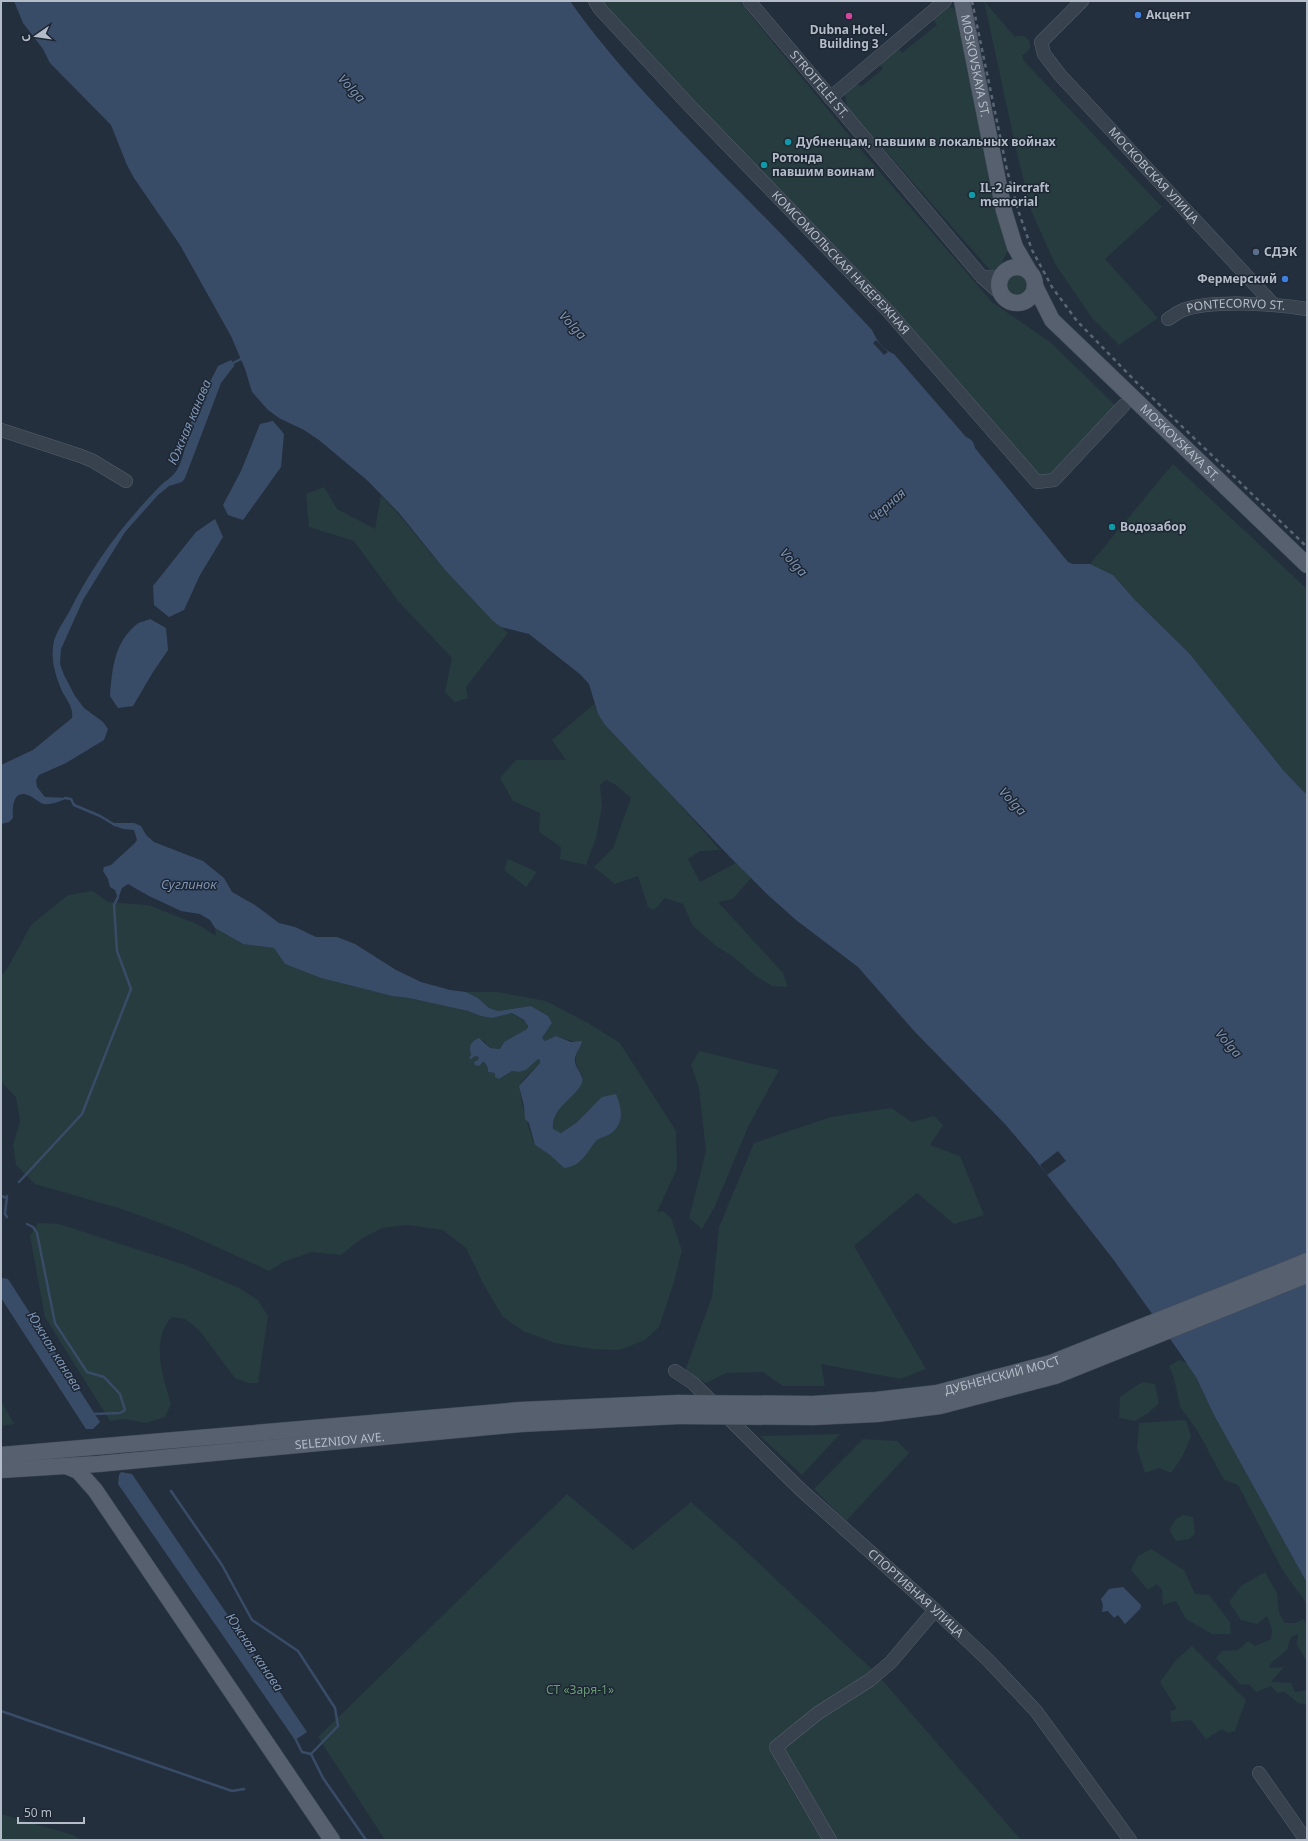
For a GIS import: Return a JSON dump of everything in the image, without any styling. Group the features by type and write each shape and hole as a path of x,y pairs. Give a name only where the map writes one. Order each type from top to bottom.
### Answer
{"main road":[{"name":"MOSKOVSKAYA ST.","path":"962,1 1004,211 1015,247 1029,271"},
{"path":"1015,247 1004,274 1000,290 1002,295 1011,302 1052,320"},
{"path":"1004,274 1018,267 1029,271 1052,320"},
{"path":"1016,303 1022,303 1031,297 1035,286"},
{"name":"MOSKOVSKAYA ST.","path":"1052,320 1307,565"},
{"name":"ДУБНЕНСКИЙ МОСТ","path":"678,1409 813,1404 876,1400 937,1393 1051,1363 1307,1261"},
{"name":"ДУБНЕНСКИЙ МОСТ","path":"678,1409 813,1417 877,1414 940,1406 1055,1376 1307,1275"},
{"name":"SELEZNIOV AVE.","path":"1,1455 521,1410 678,1409"},
{"name":"SELEZNIOV AVE.","path":"1,1470 98,1464 678,1409"},
{"path":"92,1486 90,1478 92,1472 98,1464"},
{"path":"66,1466 78,1471 92,1486 332,1840"}],"street":[{"name":"КОМСОМОЛЬСКАЯ НАБЕРЕЖНАЯ","path":"595,1 600,9 688,104 888,311 1037,482 1054,480 1123,406"},
{"name":"STROITELEI ST.","path":"749,1 982,277 1002,295"},
{"path":"830,98 945,1"},
{"name":"МОСКОВСКАЯ УЛИЦА","path":"1082,1 1041,42 1044,54 1060,75 1273,304"},
{"path":"982,277 1004,274"},
{"name":"PONTECORVO ST.","path":"1168,319 1181,311 1211,305 1273,304 1307,309"},
{"path":"1,430 81,456 93,461 126,481"},
{"name":"СПОРТИВНАЯ УЛИЦА","path":"675,1371 693,1383 800,1489 935,1610 988,1660 1036,1711 1130,1840"},
{"path":"830,1840 776,1747 818,1713 870,1680 890,1662 935,1610"},
{"path":"1258,1773 1306,1840"}],"green space":[{"path":"596,1 739,1 861,150 992,302 1050,342 1117,407 1053,477 1039,477"},
{"path":"984,1 1015,37 1024,36 1027,38 1030,45 1027,53 1022,55 1024,61 1162,207 1105,259 1158,318 1119,345 1092,318 1055,264 1031,210 1016,149"},
{"path":"948,5 955,10 1000,213 1010,247 997,271 990,270 847,107 845,93 855,84 862,86 883,69 879,64 898,47 902,53 937,25 933,19"},
{"path":"1017,272 1026,276 1030,285 1026,294 1017,298 1008,294 1004,285 1008,276"},
{"path":"1173,464 1307,589 1307,795 1284,771 1189,653 1135,600 1113,575 1090,564"},
{"path":"324,487 337,509 375,529 381,495 398,513 437,561 508,633 466,687 468,698 455,702 445,692 452,658 398,601 354,541 309,527 306,494"},
{"path":"594,704 602,720 614,735 634,754 720,850 700,851 688,859 700,882 736,863 751,878 733,899 718,902 783,973 788,987 772,986 716,946 693,926 683,904 665,898 654,910 648,907 638,876 615,884 594,867 613,848 631,798 616,785 606,780 600,785 602,807 596,838 586,865 560,859 561,847 539,832 540,813 513,801 500,778 516,760 566,760 552,740"},
{"path":"508,859 537,872 526,887 504,870"},
{"path":"93,891 108,902 148,905 197,924 216,936 215,928 243,944 274,948 285,964 321,978 392,996 409,998 468,1011 481,1016 492,1018 512,1013 527,1023 527,1029 504,1042 500,1049 490,1048 483,1040 470,1052 471,1055 479,1057 478,1061 484,1063 488,1069 488,1072 495,1073 499,1079 512,1071 519,1072 526,1070 538,1059 540,1060 540,1063 524,1078 521,1083 522,1103 535,1145 550,1155 564,1168 598,1139 610,1134 589,1109 576,1123 561,1133 553,1129 553,1118 583,1076 576,1064 576,1056 582,1044 556,1036 545,1041 542,1038 552,1023 548,1016 531,1006 498,1011 489,1008 478,998 466,992 498,992 546,1001 588,1023 620,1043 676,1131 677,1169 657,1212 663,1211 671,1218 682,1251 674,1282 659,1327 645,1340 620,1350 592,1349 555,1343 523,1331 503,1317 484,1285 466,1248 443,1230 407,1225 382,1228 361,1239 341,1255 312,1252 283,1262 269,1271 184,1232 122,1209 35,1184 16,1165 13,1145 20,1121 16,1097 1,1082 1,976 7,969 31,925 68,895"},
{"path":"699,1051 779,1070 748,1127 715,1206 702,1229 689,1218 706,1151 699,1088 691,1065"},
{"path":"891,1108 912,1122 934,1116 943,1125 930,1145 960,1156 984,1215 954,1224 917,1193 854,1246 926,1369 900,1379 821,1364 825,1386 783,1386 763,1372 726,1373 706,1383 685,1371 712,1297 719,1227 754,1143 831,1117"},
{"path":"38,1223 59,1224 185,1265 239,1288 258,1300 268,1316 258,1383 248,1383 235,1378 199,1330 185,1319 172,1317 165,1326 161,1336 160,1347 162,1370 171,1404 165,1417 146,1423 125,1419 110,1421 45,1317 30,1236"},
{"path":"1179,1360 1187,1363 1197,1379 1214,1415 1307,1583 1307,1604 1283,1571 1238,1485 1224,1480 1197,1430 1180,1407 1174,1378 1169,1366"},
{"path":"1142,1382 1155,1384 1159,1403 1147,1414 1135,1421 1119,1418 1120,1397"},
{"path":"1,1401 14,1424 1,1426"},
{"path":"1186,1420 1191,1437 1182,1457 1171,1473 1159,1468 1145,1473 1137,1448 1139,1423"},
{"path":"840,1434 802,1475 760,1436"},
{"path":"863,1439 897,1441 909,1453 846,1521 814,1489"},
{"name":"СТ «Заря-1»","path":"567,1494 633,1550 691,1502 734,1540 877,1674 1021,1840 385,1840 318,1737"},
{"path":"1183,1515 1193,1517 1195,1534 1189,1539 1176,1541 1169,1530 1176,1519"},
{"path":"1151,1549 1184,1570 1195,1594 1209,1595 1230,1622 1231,1634 1212,1634 1186,1619 1176,1601 1163,1605 1162,1590 1157,1584 1148,1590 1131,1570 1138,1556"},
{"path":"1265,1572 1277,1593 1279,1613 1285,1623 1296,1623 1304,1619 1307,1625 1307,1662 1297,1645 1298,1634 1291,1637 1287,1650 1271,1663 1269,1668 1284,1667 1271,1682 1291,1683 1295,1692 1307,1690 1307,1705 1298,1703 1285,1692 1277,1693 1271,1686 1256,1692 1249,1684 1241,1685 1216,1658 1222,1651 1238,1650 1248,1641 1255,1646 1271,1639 1272,1630 1267,1616 1257,1624 1241,1620 1229,1602 1241,1586"},
{"path":"1192,1646 1246,1700 1235,1731 1228,1733 1222,1729 1206,1739 1191,1720 1171,1722 1170,1711 1177,1709 1160,1682 1176,1660"},
{"path":"1,1814 73,1835 81,1840 1,1840"}],"water":[{"path":"14,1 570,1 607,50 647,96 872,330 881,345 894,354 966,437 972,441 975,448 1068,562 1073,564 1090,564 1113,575 1135,600 1189,653 1284,771 1307,795 1307,1583 1214,1415 1197,1379 1180,1353 1113,1259 1033,1157 1005,1124 915,1032 858,967 796,920 768,895 605,725 598,714 589,684 581,675 529,634 501,627 493,621 445,570 399,513 368,481 319,440 304,430 279,418 268,410 252,392 245,369 231,336 180,245 134,178 127,165 111,125 50,63 43,49 23,23"},
{"path":"231,360 234,366 221,383 185,478 182,482 169,486 158,495 125,532 83,600 61,649 60,664 64,675 75,696 84,708 103,722 108,729 104,740 66,763 39,775 36,780 37,787 45,797 68,798 53,803 43,804 30,796 24,794 20,795 13,804 13,818 9,822 1,824 1,765 33,750 72,718 71,707 59,685 55,673 53,647 58,630 93,569 113,541 145,502 160,486 174,475 183,455 190,426 199,403 218,366"},
{"path":"273,421 284,434 281,467 243,520 228,515 223,505 241,471 260,424"},
{"path":"215,519 223,537 200,575 184,610 169,617 154,605 153,586 196,532"},
{"path":"150,619 166,628 168,650 133,706 118,708 110,696 113,667 119,649 123,640 136,625"},
{"name":"Суглинок","path":"113,823 134,823 141,826 146,835 154,842 203,861 224,878 232,892 255,905 279,923 295,927 316,937 337,937 355,944 396,970 421,982 450,990 466,992 478,998 489,1008 498,1011 531,1006 548,1016 552,1023 542,1038 545,1041 556,1036 571,1042 582,1041 575,1062 582,1076 582,1082 555,1116 553,1129 561,1133 576,1123 602,1097 616,1094 621,1110 618,1126 610,1134 596,1141 579,1162 570,1167 564,1168 550,1155 535,1145 529,1123 525,1119 524,1106 519,1086 540,1063 540,1060 538,1059 526,1070 519,1072 512,1071 499,1079 495,1077 495,1073 488,1072 487,1066 483,1062 479,1066 475,1065 474,1062 478,1060 479,1057 475,1056 471,1059 469,1058 471,1055 470,1047 474,1041 479,1038 490,1048 500,1049 504,1042 527,1029 528,1026 524,1020 512,1013 492,1018 481,1016 468,1011 409,998 392,996 321,978 285,964 274,948 243,944 215,928 210,920 200,914 181,911 128,884 122,888 118,899 115,890 110,887 108,879 103,871 104,867 111,865 137,840 134,830 123,829 112,825"},
{"path":"1,1279 8,1279 100,1422 93,1429 86,1429 1,1298"},
{"path":"121,1472 132,1474 307,1732 295,1740 118,1484 119,1475"},
{"path":"1123,1587 1141,1605 1140,1609 1125,1624 1118,1615 1114,1618 1108,1611 1102,1612 1103,1605 1101,1599 1109,1589"}],"pier":[{"path":"876,340 888,352 884,355 873,343"},
{"path":"1058,1151 1066,1161 1047,1175 1040,1165"}],"waterway":[{"name":"Южная канава","path":"231,364 243,358"},
{"path":"65,798 71,799 74,805 100,816 115,825"},
{"path":"19,1182 82,1114 131,989 117,951 114,905 118,897"},
{"path":"1,1196 7,1198"},
{"path":"7,1196 5,1214 7,1217"},
{"path":"27,1224 33,1227 37,1233 55,1323 87,1372 104,1377 120,1394 125,1410 120,1413 93,1414"},
{"path":"171,1491 222,1565 252,1620 298,1651 335,1708 338,1726 311,1754"},
{"path":"1,1711 232,1791 244,1789"},
{"name":"Южная канава","path":"295,1738 302,1752 311,1754 323,1778 366,1840"}],"railway":[{"path":"972,1 1007,170 1018,210 1032,250 1052,287 1077,321 1141,387 1307,547"}],"place":[{"name":"Акцент","path":"1138,15"},
{"name":"Dubna Hotel, Building 3","path":"849,16"},
{"name":"Дубненцам, павшим в локальных войнах","path":"788,142"},
{"name":"Ротонда павшим воинам","path":"764,165"},
{"name":"IL-2 aircraft memorial","path":"972,195"},
{"name":"СДЭК","path":"1256,252"},
{"name":"Фермерский","path":"1285,279"},
{"name":"Водозабор","path":"1112,527"}],"water label":[{"name":"Volga","path":"352,88"},
{"name":"Volga","path":"573,325"},
{"name":"Черная","path":"887,505"},
{"name":"Volga","path":"794,562"},
{"name":"Volga","path":"1013,801"},
{"name":"Volga","path":"1229,1043"}]}
